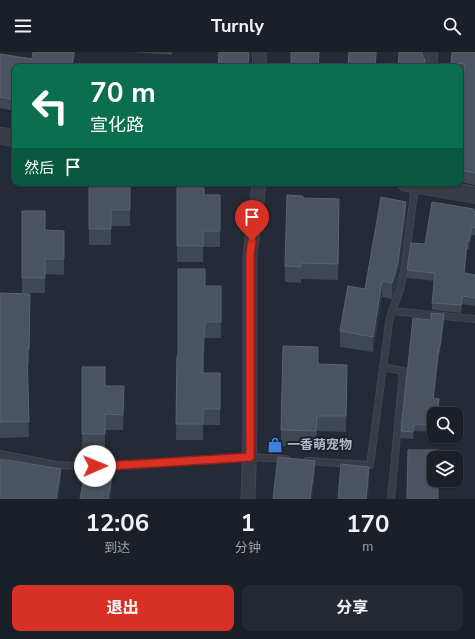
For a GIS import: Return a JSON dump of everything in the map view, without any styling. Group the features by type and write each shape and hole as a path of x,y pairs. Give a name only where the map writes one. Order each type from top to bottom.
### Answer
{"street":[{"path":"260,52 260,64"},
{"path":"430,64 431,52"},
{"path":"0,136 12,138"},
{"path":"248,499 250,457 250,254 259,186"},
{"path":"428,186 475,195"}],"lane":[{"path":"302,460 370,465 389,323 400,290 404,271 412,186"},
{"path":"392,311 475,319"},
{"path":"383,367 403,371 391,499"},
{"path":"0,454 57,465 82,466 108,466 250,457 295,460"}],"building":[{"path":"33,52 74,52 72,64 12,64 12,99 0,97 0,54 32,59"},
{"path":"219,52 249,52 248,64 218,64"},
{"path":"291,52 319,52 318,64 291,64"},
{"path":"349,52 376,52 375,64 348,64"},
{"path":"399,52 422,52 425,60 425,64 398,64"},
{"path":"452,52 475,52 475,173 463,171 463,76 465,64 451,63"},
{"path":"89,186 130,186 130,210 111,210 111,229 89,229"},
{"path":"177,186 204,186 204,195 220,195 220,231 203,231 203,246 177,246"},
{"path":"287,195 303,196 303,198 339,199 338,264 301,263 301,267 285,266"},
{"path":"381,197 406,202 398,262 392,283 382,281 373,337 340,331 348,286 365,289"},
{"path":"432,202 474,209 475,212 475,228 472,227 469,241 467,241 464,273 475,275 475,298 462,296 461,305 432,303 435,273 407,270 411,243 425,244"},
{"path":"22,211 45,211 45,230 64,231 64,259 45,259 45,278 22,278"},
{"path":"178,269 205,269 205,286 221,286 221,322 205,322 203,337 203,373 220,373 220,409 203,409 203,424 176,424"},
{"path":"0,293 30,294 29,349 27,349 29,422 0,422"},
{"path":"431,313 444,314 433,398 439,399 438,407 427,407 427,425 414,424 413,432 401,431 413,318 431,320"},
{"path":"283,346 318,347 318,364 347,365 346,416 317,416 316,431 281,430"},
{"path":"82,367 105,367 105,386 124,386 123,415 105,414 105,434 82,434"},
{"path":"408,450 438,450 427,451 427,487 438,487 438,499 407,499"},
{"path":"278,457 315,461 310,499 273,499"},
{"path":"0,459 61,469 56,499 0,499"},
{"path":"341,464 369,467 366,499 338,499"},
{"path":"85,471 112,476 108,499 80,499"}],"place":[{"name":"一香萌宠物","path":"275,445"}],"route":[{"path":"95,466 250,457 250,254 252,241"}]}
